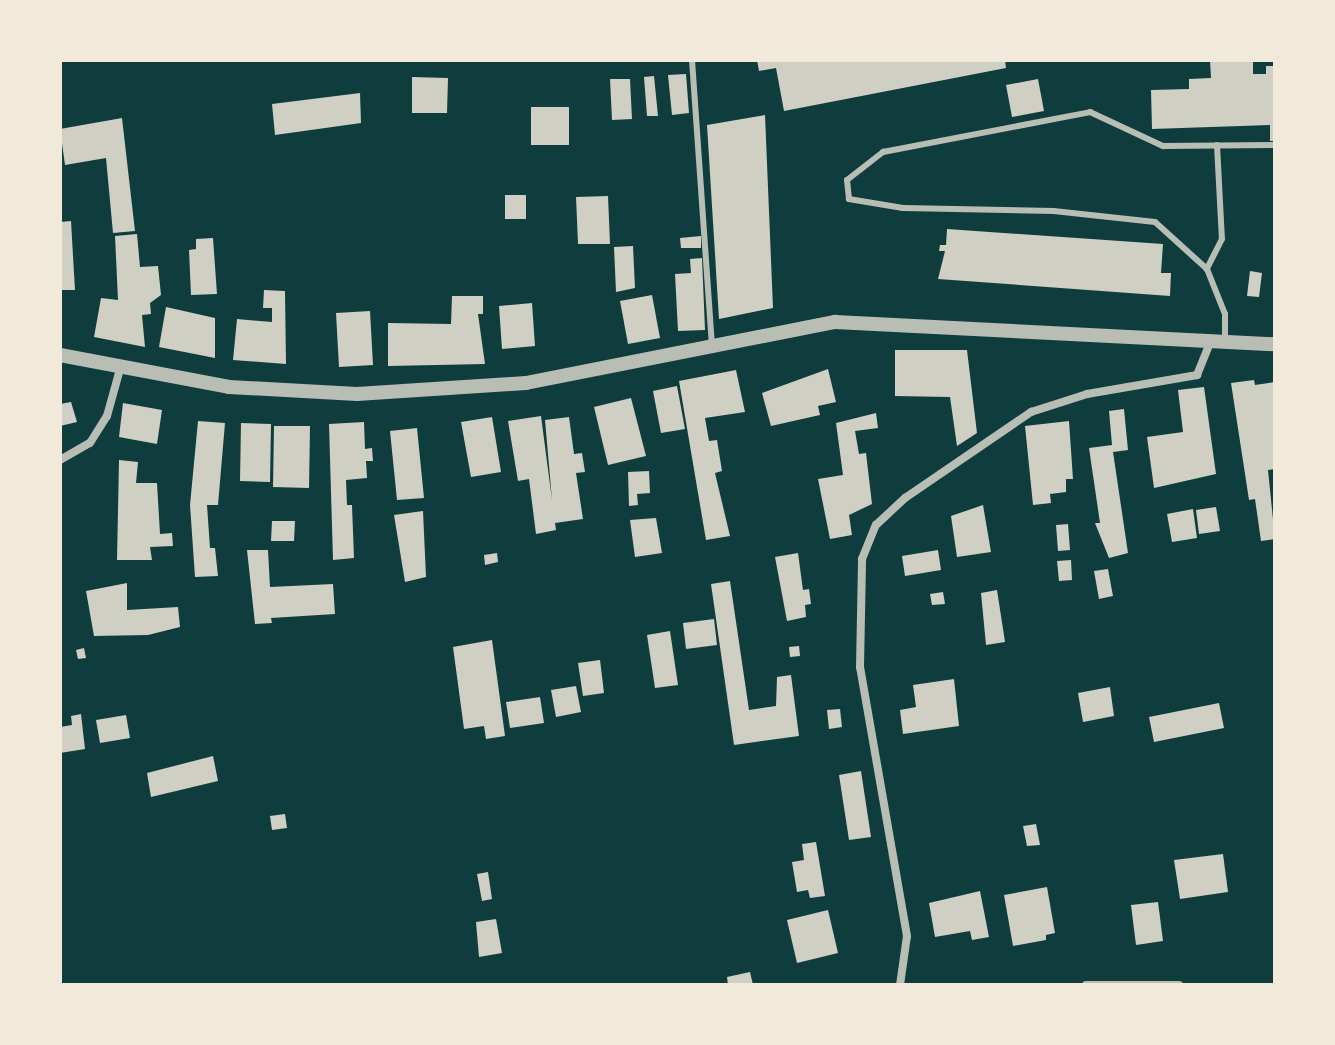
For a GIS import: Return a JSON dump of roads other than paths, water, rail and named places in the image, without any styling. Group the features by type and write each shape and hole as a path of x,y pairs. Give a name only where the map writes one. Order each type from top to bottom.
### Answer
{"street":[{"path":"60,355 120,369 236,387 357,394 450,391 538,381 835,322 1275,344"},
{"path":"900,985 907,936 860,667 862,559 876,525 905,498 1031,412 1087,394 1197,375 1217,342"},
{"path":"60,460 90,443 107,416 120,369"},
{"path":"1086,985 1179,985"}],"lane":[{"path":"692,60 712,347"},
{"path":"1217,342 1225,314 1207,269 1155,222 1054,211 903,208 849,199 847,180 883,152 1090,112 1163,146 1275,145"},
{"path":"1207,269 1222,239 1217,145"}]}
